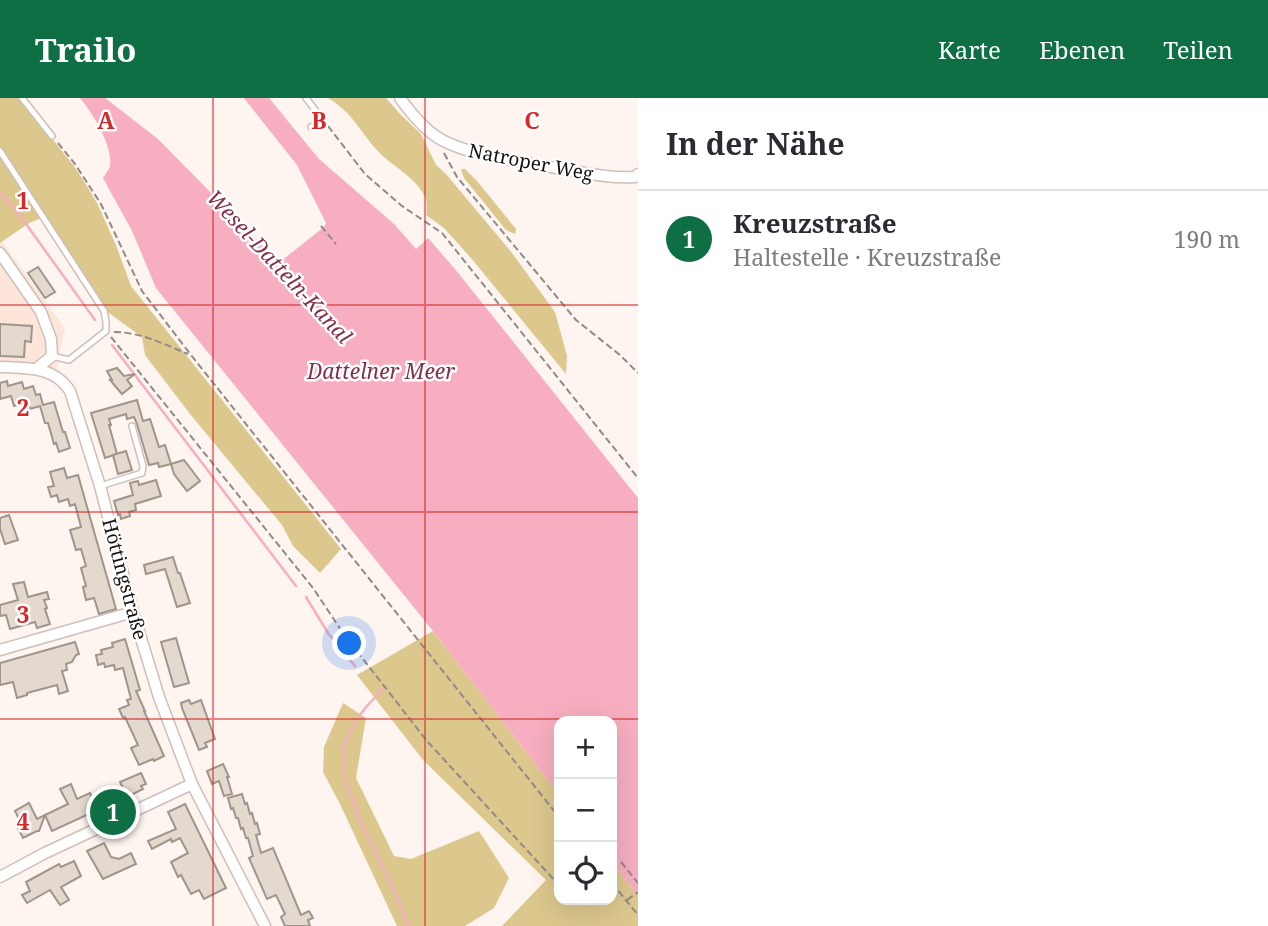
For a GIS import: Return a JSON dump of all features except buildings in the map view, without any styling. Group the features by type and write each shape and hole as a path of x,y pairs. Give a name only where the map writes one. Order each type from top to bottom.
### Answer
{"street":[{"name":"Natroper Weg","path":"400,98 412,114 436,136 458,148 618,178 635,177 638,174"},
{"path":"0,253 41,312 51,339 52,356 36,369 0,367"},
{"name":"Höttingstraße","path":"36,369 58,377 70,391 100,486 159,697 192,784 265,926"},
{"path":"0,650 134,612"},
{"path":"0,877 192,784"}],"lane":[{"path":"22,98 52,136"},
{"path":"306,98 322,119 312,127"},
{"path":"0,151 104,311 106,331 69,360 52,356"},
{"path":"100,486 142,473 143,466 132,426"}],"path":[{"path":"322,119 365,174 402,206 442,233 638,478"},
{"path":"52,136 75,164 101,204 142,290 554,811"},
{"path":"436,136 457,177 576,320 638,373"},
{"path":"321,226 336,244"},
{"path":"106,331 128,332 191,355"},
{"path":"106,331 313,588 345,636 427,741 554,880"},
{"path":"621,862 638,883"},
{"path":"617,889 638,915"},
{"path":"626,901 638,892"}],"shaded area":[{"path":"0,98 20,98 74,166 98,205 131,286 341,549 320,573 293,546 282,525 145,355 142,337 106,311 0,148"},
{"path":"328,98 386,98 421,134 436,165 512,253 555,312 567,356 566,374 471,258 444,228 426,215 426,199 416,184 382,155 349,115"},
{"path":"0,153 42,218 29,223 0,243"},
{"path":"461,169 465,169 477,181 516,229 515,234 506,230 464,178"},
{"path":"0,239 65,329 56,370 0,366"},
{"path":"433,631 554,788 554,905 617,905 617,869 638,896 638,926 502,926 546,880 423,760 357,675"},
{"path":"343,703 366,718 356,778 394,856 411,859 479,831 509,878 494,908 465,926 397,926 323,772 324,747"}],"water":[{"name":"Dattelner Meer","path":"80,98 105,98 158,139 276,259 280,260 326,223 297,165 244,98 269,98 319,159 394,224 416,249 428,238 638,498 638,896 617,869 617,716 554,716 554,788 433,631 156,288 132,231 103,178 109,169 109,152 91,112"}],"waterway":[{"path":"0,192 16,210 95,320"},
{"path":"112,345 296,586"},
{"path":"306,597 328,633 355,666"},
{"path":"383,689 355,722 344,745 344,777 360,820 408,926"}],"place":[{"name":"Kreuzstraße","path":"113,812"}],"water label":[{"name":"Wesel-Datteln-Kanal","path":"279,267"}]}
